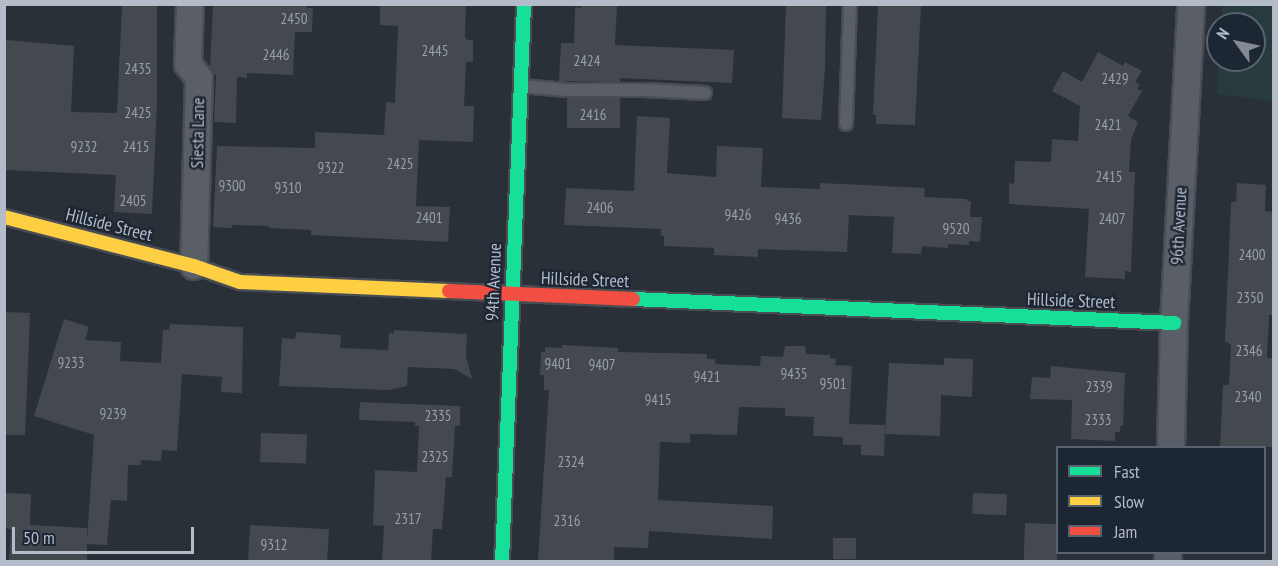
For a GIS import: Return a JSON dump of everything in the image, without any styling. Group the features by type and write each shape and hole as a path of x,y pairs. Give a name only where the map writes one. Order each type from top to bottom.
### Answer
{"street":[{"name":"Siesta Lane","path":"190,4 188,64 199,78 194,266"},
{"name":"94th Avenue","path":"502,561 524,4"},
{"name":"96th Avenue","path":"1171,446 1173,323 1191,4"},
{"name":"Hillside Street","path":"4,217 194,266 240,282 1173,323"}],"lane":[{"path":"846,124 850,4"},
{"path":"520,86 567,90 705,93"}],"green space":[{"path":"1222,5 1273,5 1273,102 1217,94 1218,72 1266,72 1266,12 1222,12"}],"building":[{"path":"122,4 157,4 157,102 152,214 114,212 116,175 4,170 6,40 74,46 71,112 117,113"},
{"path":"213,4 308,4 307,8 313,8 312,32 295,32 293,75 247,73 247,78 237,77 236,123 214,122 216,76 210,68"},
{"path":"380,4 466,4 465,37 467,40 473,40 473,62 466,62 464,106 474,106 473,142 419,140 416,206 450,207 448,242 311,235 311,230 269,228 269,226 213,227 217,146 315,148 315,132 384,135 386,102 395,103 398,26 380,25"},
{"path":"581,4 617,4 615,45 734,50 732,83 620,78 620,82 559,81 561,43 574,43 575,7 581,8"},
{"path":"786,4 826,4 825,69 821,120 782,118"},
{"path":"878,4 921,4 915,125 876,124 876,115 873,115"},
{"path":"1098,52 1123,66 1125,62 1142,71 1135,82 1140,84 1137,89 1142,91 1128,116 1138,122 1131,140 1129,172 1135,172 1131,272 1125,271 1125,279 1085,277 1089,209 1009,204 1009,183 1014,184 1015,161 1051,162 1052,139 1078,141 1080,106 1052,91 1063,71 1082,82"},
{"path":"567,98 620,98 620,128 567,128"},
{"path":"637,116 670,118 667,173 716,177 717,146 763,148 761,187 820,189 820,183 925,188 924,197 971,201 970,217 982,217 980,242 969,241 969,245 948,244 948,248 922,246 921,254 892,253 894,217 849,215 847,252 758,249 758,257 714,255 714,248 664,246 661,229 564,225 566,188 634,191"},
{"path":"1237,183 1266,185 1265,211 1272,212 1274,315 1269,315 1267,358 1274,358 1274,447 1220,446 1223,385 1229,385 1231,345 1225,341 1231,202 1236,202"},
{"path":"4,312 30,313 25,435 4,435"},
{"path":"64,319 89,327 85,340 121,342 120,361 161,363 163,330 169,330 170,324 243,327 242,393 221,392 222,377 182,374 177,451 162,450 161,461 141,460 141,465 128,465 127,501 111,500 107,545 87,544 87,561 9,561 11,529 4,528 4,493 31,494 30,525 87,528 87,540 94,435 34,416"},
{"path":"394,330 467,334 466,357 472,379 454,369 408,367 407,386 389,390 279,386 282,338 295,339 296,332 341,335 340,348 388,350 389,333 394,333"},
{"path":"562,345 618,348 618,352 707,354 707,359 715,359 715,364 760,366 761,356 783,357 785,346 805,346 806,354 830,355 830,358 836,359 835,365 852,366 849,424 885,425 884,456 861,455 861,445 843,445 843,437 813,436 814,417 785,416 785,408 739,407 737,435 690,434 690,443 660,442 658,500 773,506 772,539 649,531 648,548 614,547 614,561 538,561 549,390 544,390 544,375 540,375 541,352 545,352 545,347 562,348"},
{"path":"944,358 973,359 972,397 941,395 940,436 885,434 889,363 944,365"},
{"path":"1051,366 1125,373 1123,426 1120,426 1120,432 1115,432 1115,441 1071,439 1072,400 1030,399 1032,377 1050,378"},
{"path":"360,402 460,406 460,426 455,426 452,477 446,477 442,529 433,529 431,561 382,561 384,526 373,525 375,470 417,472 419,426 415,426 415,422 359,420"},
{"path":"261,433 307,435 306,464 260,462"},
{"path":"973,493 1007,494 1006,515 972,514"},
{"path":"1025,523 1056,524 1057,562 1024,561"},
{"path":"250,525 329,529 327,562 248,561"},
{"path":"833,538 856,538 856,559 833,559"}],"traffic: fast":[{"path":"502,562 524,4"},
{"path":"633,299 1174,323"}],"traffic: slow":[{"path":"4,217 194,266 240,282 449,291"}],"traffic: jam":[{"path":"449,291 633,299"}]}
